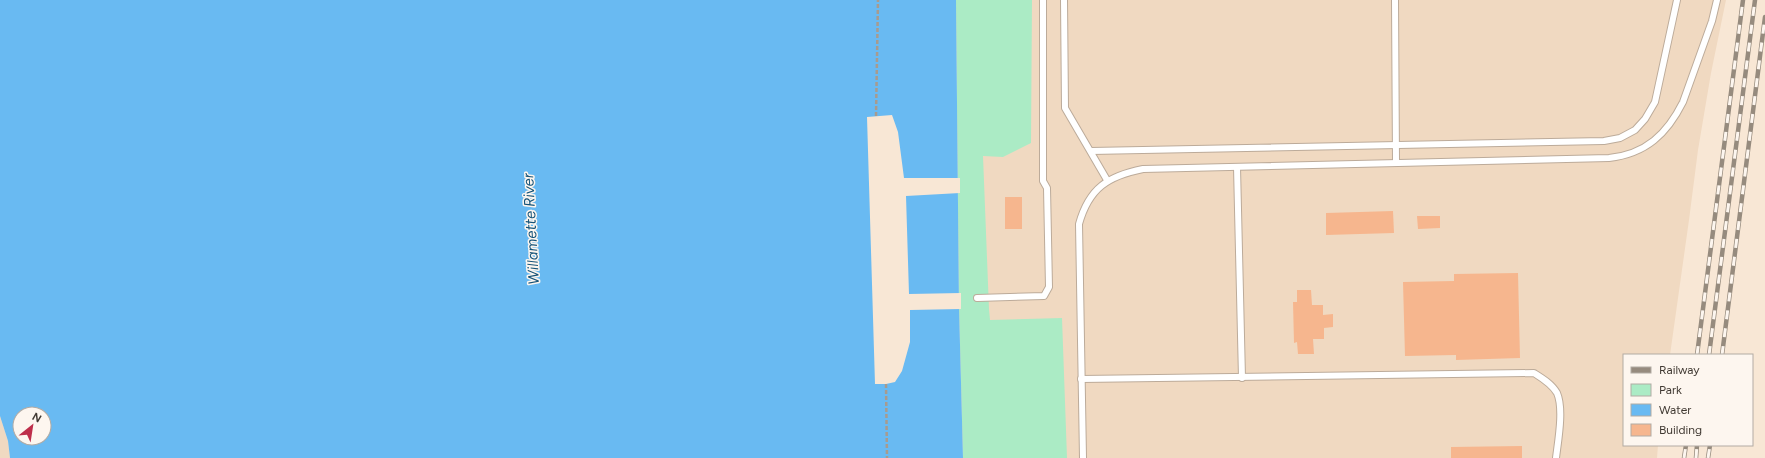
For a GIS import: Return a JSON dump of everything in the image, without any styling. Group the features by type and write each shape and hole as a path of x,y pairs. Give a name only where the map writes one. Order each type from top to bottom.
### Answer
{"lane":[{"path":"977,298 1044,296 1049,287 1047,188 1043,181 1043,0"},
{"path":"1064,0 1064,108 1107,180"},
{"path":"1395,0 1396,163"},
{"path":"1091,151 1604,141 1620,138 1634,130 1645,119 1655,102 1676,0"},
{"path":"1083,458 1079,224 1087,201 1107,180 1126,172 1143,169 1609,158 1634,153 1650,144 1659,136 1677,114 1683,102 1712,22 1717,0"},
{"path":"1237,167 1242,378"},
{"path":"1081,379 1534,373 1551,385 1557,393 1559,403 1556,458"}],"path":[{"path":"876,116 878,0"},
{"path":"886,384 886,458"}],"shaded area":[{"path":"956,0 1726,0 1711,73 1698,150 1670,354 1623,354 1623,446 1658,446 1657,458 963,458 959,307"},
{"path":"0,416 8,441 10,458 0,458"}],"green space":[{"path":"956,0 1032,0 1031,143 1003,157 983,156 989,309 990,320 1062,318 1067,458 963,458 959,307"}],"water":[{"name":"Willamette River","path":"0,0 956,0 959,307 963,458 10,458 8,441 0,416"}],"pier":[{"path":"892,115 898,132 904,178 960,178 960,193 906,196 909,294 961,293 961,309 910,310 910,342 902,371 895,382 875,384 867,117"}],"building":[{"path":"1005,197 1022,197 1022,229 1005,229"},
{"path":"1393,211 1394,233 1326,235 1326,213"},
{"path":"1417,216 1440,216 1440,228 1418,229"},
{"path":"1518,273 1520,358 1456,360 1456,355 1405,356 1403,282 1454,281 1454,274"},
{"path":"1297,290 1311,290 1312,305 1323,305 1323,315 1333,314 1333,327 1324,328 1324,339 1313,339 1314,354 1298,354 1297,342 1294,343 1293,302 1297,302"},
{"path":"1522,446 1522,458 1451,458 1451,447"}],"railway":[{"path":"1697,354 1743,0"},
{"path":"1709,354 1755,0"},
{"path":"1722,354 1765,17"},
{"path":"1684,458 1686,446"},
{"path":"1696,458 1697,446"},
{"path":"1708,458 1710,446"}]}
